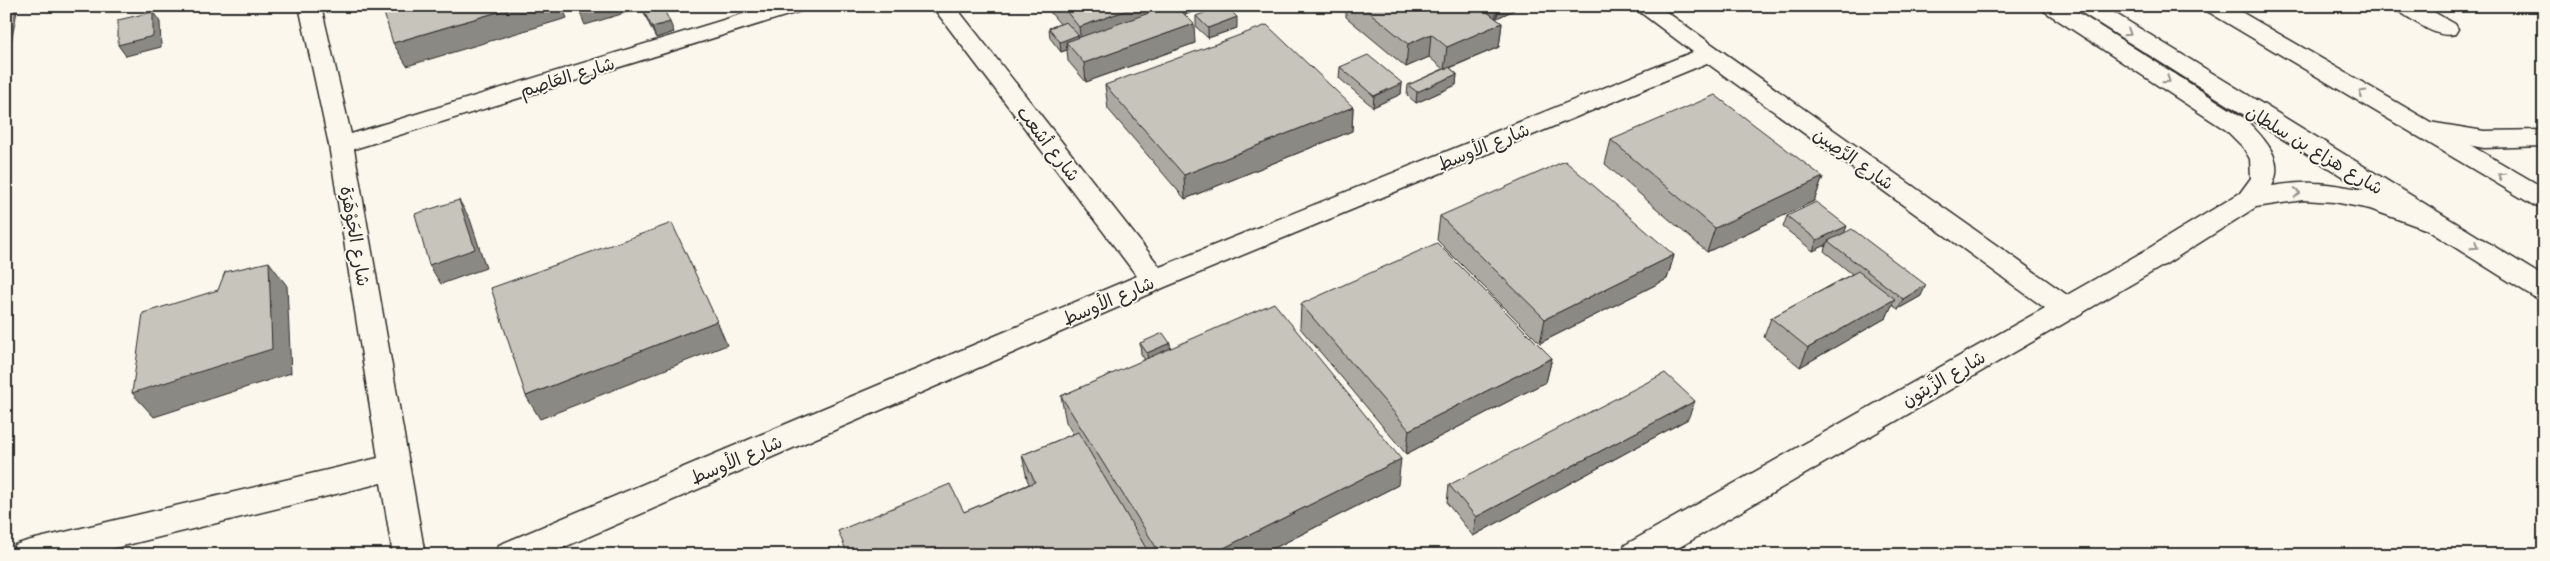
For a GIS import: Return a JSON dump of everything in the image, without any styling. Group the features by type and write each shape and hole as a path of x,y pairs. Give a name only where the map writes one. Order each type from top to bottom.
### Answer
{"street":[{"name":"شارع الجَوْهَرَة","path":"310,6 341,145 409,555"},
{"name":"شارع العَاصِم","path":"341,145 793,6"},
{"name":"شارع أشعب","path":"943,6 1155,280"},
{"name":"شارع الرَّصِين","path":"1643,6 2065,308"},
{"name":"شارع الزَّيتون","path":"1637,555 2156,257 2249,199 2261,188 2266,173 2262,157 2252,140 2228,119 2052,6"},
{"name":"شارع هزاع بن سلطان","path":"2088,6 2214,88 2454,233 2544,290"},
{"path":"2215,6 2544,200"},
{"path":"2406,6 2447,29"},
{"name":"شارع الأوسط","path":"511,555 1155,280 1709,54"},
{"path":"2424,129 2490,141 2519,141 2544,138"},
{"name":"شارع الزَّيتون","path":"2249,199 2289,193 2330,193 2365,199 2410,213 2454,233"},
{"path":"27,555 395,467"}],"building":[{"path":"382,6 518,6 393,43"},
{"path":"662,6 670,22 652,27 644,12"},
{"path":"1062,6 1139,6 1079,27"},
{"path":"1169,6 1176,6 1194,24 1084,63 1066,42"},
{"path":"1226,6 1237,17 1208,28 1196,16"},
{"path":"1362,6 1479,6 1502,23 1447,47 1431,34 1408,44"},
{"path":"153,12 153,36 118,45 118,20"},
{"path":"1066,22 1078,35 1060,42 1049,28"},
{"path":"1267,25 1353,107 1184,175 1105,85"},
{"path":"1368,55 1402,83 1374,96 1340,67"},
{"path":"1449,67 1457,74 1417,92 1408,85"},
{"path":"1715,95 1823,177 1715,228 1611,140"},
{"path":"1565,161 1674,255 1545,319 1440,216"},
{"path":"459,200 475,249 429,265 415,214"},
{"path":"1816,202 1847,226 1817,240 1787,216"},
{"path":"672,223 717,321 526,396 491,288"},
{"path":"1852,229 1926,285 1903,299 1828,241"},
{"path":"1437,243 1552,358 1409,430 1301,304"},
{"path":"269,262 272,349 132,393 143,313 218,290 225,272"},
{"path":"1858,271 1895,299 1808,348 1771,318"},
{"path":"1274,303 1401,459 1210,555 1161,555 1061,396"},
{"path":"1163,333 1170,343 1147,353 1140,343"},
{"path":"1665,373 1695,401 1476,517 1449,485"},
{"path":"1078,432 1150,555 848,555 838,531 950,484 964,512 1035,482 1022,455"}]}
